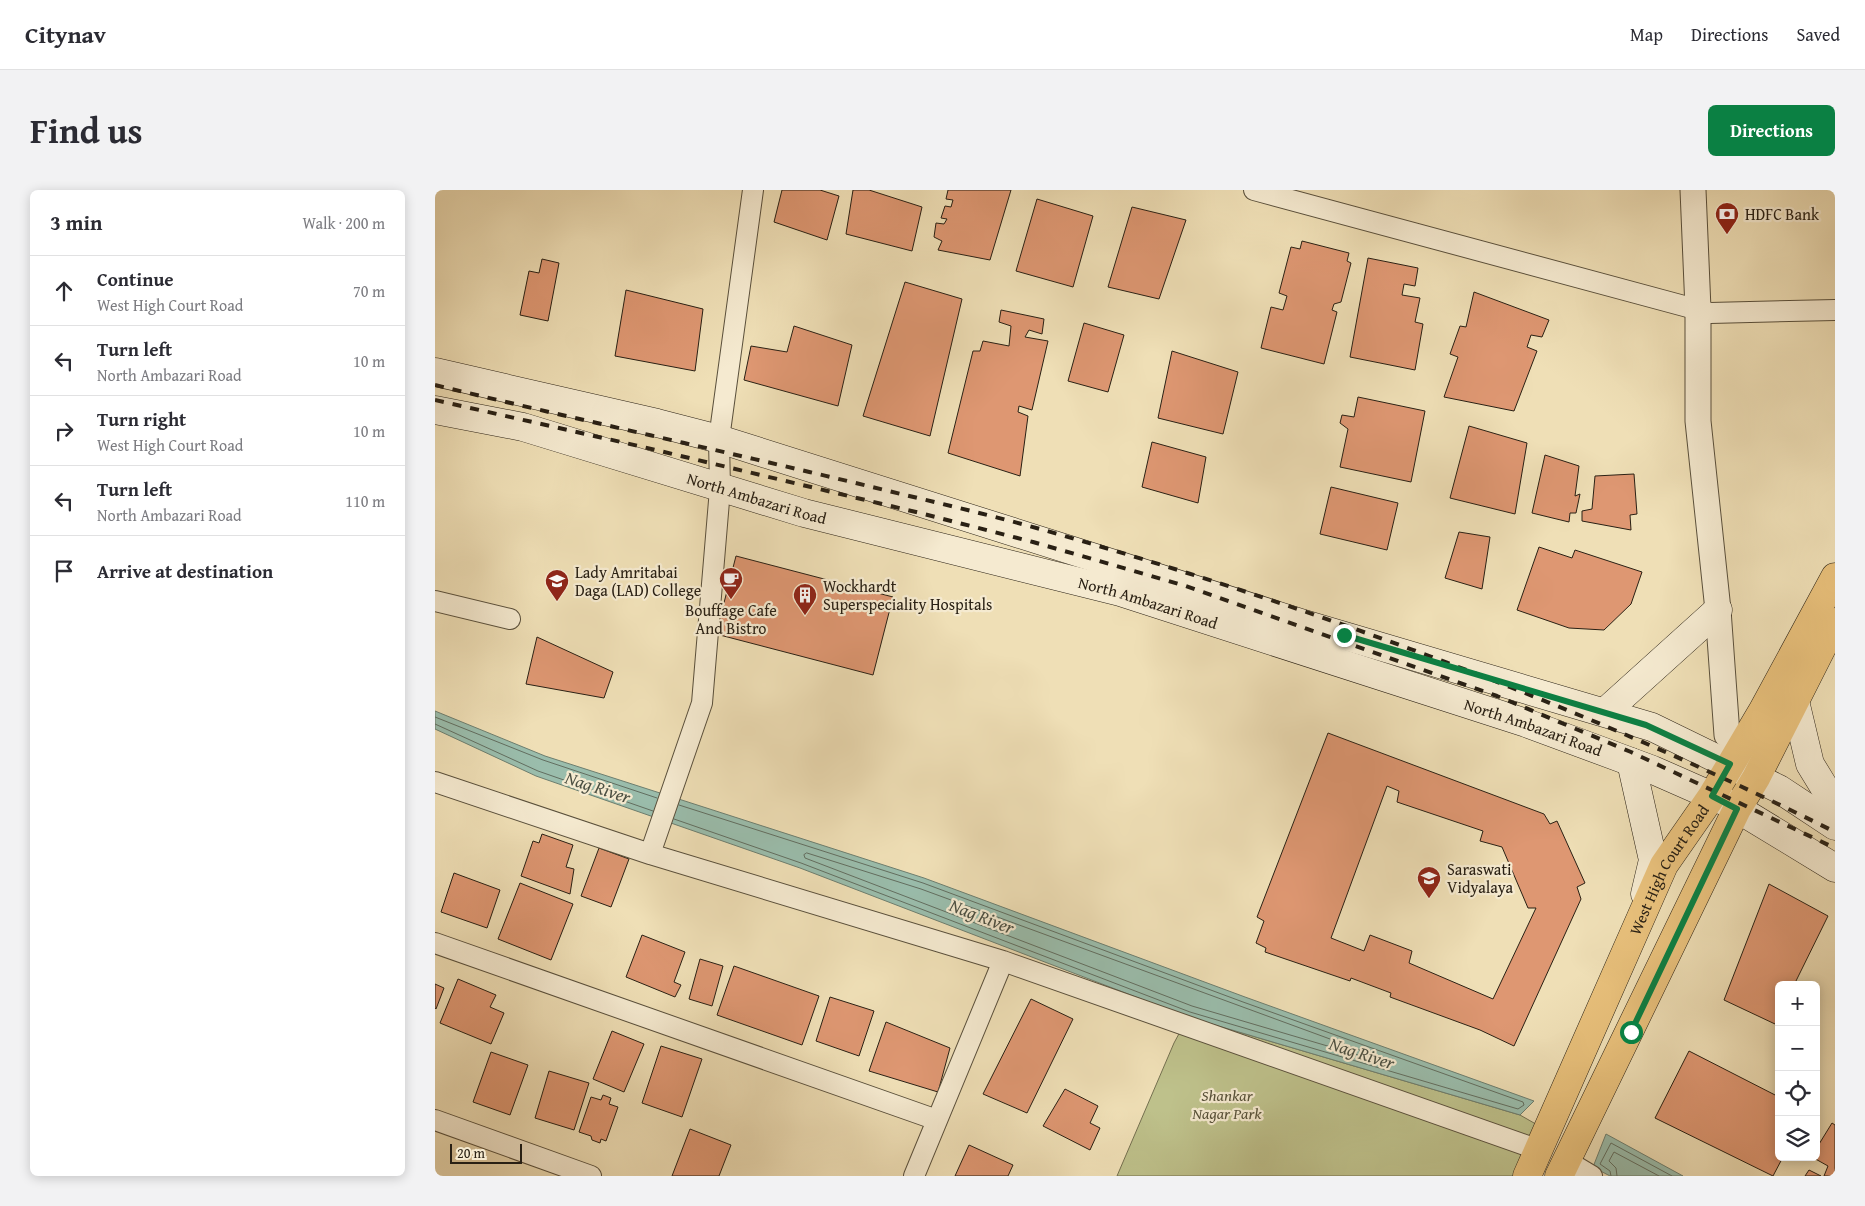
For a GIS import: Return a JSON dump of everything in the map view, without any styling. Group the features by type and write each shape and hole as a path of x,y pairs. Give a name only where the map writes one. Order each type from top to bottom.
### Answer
{"main road":[{"name":"North Ambazari Road","path":"435,372 719,439 1301,623 1605,712 1735,756 1760,769 1779,790 1835,826"},
{"name":"North Ambazari Road","path":"435,410 523,427 719,489 805,513 1120,592 1526,723 1631,762 1712,796 1835,868"},
{"name":"West High Court Road","path":"1527,1176 1637,922 1664,865 1712,796 1835,577"},
{"path":"1605,712 1718,610"},
{"name":"West High Court Road","path":"1563,1169 1737,809 1760,769 1835,622"},
{"path":"1795,701 1809,764 1835,805"},
{"path":"1631,762 1653,860 1637,922"}],"street":[{"path":"651,849 702,704 719,489 719,439 753,190"},
{"path":"1254,190 1710,313 1835,310"},
{"path":"1693,190 1698,309 1698,421 1718,610 1727,735 1735,756"},
{"path":"435,601 510,619"},
{"path":"435,782 1003,961 1539,1150"},
{"path":"435,943 937,1120"},
{"path":"914,1176 1003,961"},
{"path":"435,1120 591,1176"},
{"path":"1563,1169 1592,1176"}],"green space":[{"name":"Shankar Nagar Park","path":"1188,1017 1520,1115 1541,1127 1521,1176 1117,1176 1174,1043"}],"water":[{"name":"Nag River","path":"435,711 545,756 924,878 1245,997 1534,1101 1520,1115 1188,1017 800,868 536,776 435,729"},
{"path":"1606,1134 1683,1176 1610,1176 1593,1167"}],"building":[{"path":"782,190 820,190 839,196 827,240 774,222"},
{"path":"853,190 869,190 922,207 912,251 846,234"},
{"path":"948,190 1011,190 990,260 938,250 942,241 934,237 936,223 944,224 947,219 941,218 945,206 951,207 953,200 946,199"},
{"path":"1037,199 1093,216 1073,287 1016,271"},
{"path":"1132,207 1186,220 1159,299 1108,287"},
{"path":"1302,241 1349,253 1347,261 1351,263 1341,302 1334,304 1332,310 1337,312 1324,364 1261,348 1271,307 1283,310 1287,296 1279,293 1291,247 1300,249"},
{"path":"1368,258 1418,268 1415,286 1404,284 1402,295 1420,298 1415,322 1423,324 1415,370 1350,357"},
{"path":"542,259 559,263 548,321 520,315 529,271 539,273"},
{"path":"905,282 962,299 930,436 863,416"},
{"path":"626,290 703,309 695,371 615,356"},
{"path":"1474,292 1549,320 1542,337 1531,335 1527,347 1537,351 1514,411 1444,397 1458,357 1450,354 1460,326 1466,327"},
{"path":"1001,310 1044,319 1042,334 1029,330 1025,337 1048,341 1032,410 1019,406 1018,412 1028,416 1020,476 948,453 973,351 980,351 983,341 1009,346 1011,326 999,322"},
{"path":"1084,323 1124,335 1108,392 1068,381"},
{"path":"794,326 852,345 838,406 744,380 751,346 787,352"},
{"path":"1172,351 1238,372 1223,434 1158,418"},
{"path":"1358,397 1425,411 1411,482 1340,467 1348,429 1340,423 1342,415 1354,417"},
{"path":"1469,426 1527,443 1515,514 1450,498"},
{"path":"1152,442 1206,457 1198,503 1142,487"},
{"path":"1545,455 1579,466 1575,496 1580,494 1576,513 1570,513 1569,522 1532,513"},
{"path":"1634,474 1637,514 1630,515 1631,530 1582,521 1582,511 1592,509 1595,476"},
{"path":"1331,487 1398,503 1387,550 1320,534"},
{"path":"1459,532 1490,537 1482,589 1445,578"},
{"path":"1539,547 1572,558 1575,550 1642,572 1631,604 1604,630 1569,628 1517,610"},
{"name":"Wockhardt Superspeciality Hospitals","path":"736,556 893,597 873,675 716,634"},
{"path":"537,637 613,672 604,698 526,684"},
{"name":"Saraswati Vidyalaya","path":"1328,733 1544,814 1550,824 1557,821 1585,883 1577,887 1581,899 1514,1046 1480,1030 1390,997 1391,993 1351,978 1350,981 1265,952 1266,948 1256,943 1264,921 1257,917","holes":["1387,786 1399,791 1397,802 1483,831 1480,841 1502,847 1528,908 1536,908 1493,999 1409,963 1412,951 1370,935 1364,951 1331,938"]},
{"path":"542,834 573,845 566,867 574,869 570,894 521,876 533,841 539,843"},
{"path":"599,848 629,859 611,907 581,896"},
{"path":"454,873 500,890 487,928 441,912"},
{"path":"520,883 573,904 551,960 498,939"},
{"path":"1769,884 1828,916 1796,981 1775,981 1775,1024 1724,1000"},
{"path":"642,935 685,952 674,982 681,985 675,997 626,977"},
{"path":"700,959 723,966 712,1006 689,999"},
{"path":"734,966 819,996 802,1045 717,1015"},
{"path":"458,979 496,995 490,1007 504,1013 491,1044 440,1023"},
{"path":"435,984 444,988 436,1009 435,1008"},
{"path":"830,997 874,1011 859,1056 816,1041"},
{"path":"1031,999 1073,1019 1027,1113 983,1094"},
{"path":"886,1022 950,1048 938,1092 869,1071"},
{"path":"612,1031 644,1044 624,1092 593,1079"},
{"path":"661,1046 702,1059 682,1117 642,1103"},
{"path":"1689,1051 1775,1095 1775,1161 1781,1161 1773,1176 1655,1118"},
{"path":"491,1052 528,1065 510,1115 473,1102"},
{"path":"549,1071 589,1083 574,1130 535,1118"},
{"path":"1065,1089 1098,1106 1090,1123 1100,1128 1090,1150 1043,1126"},
{"path":"603,1095 611,1098 609,1104 618,1107 606,1141 601,1139 600,1143 592,1140 591,1136 579,1132 591,1097 601,1100"},
{"path":"1832,1123 1835,1125 1835,1176 1824,1176 1828,1166 1819,1161 1820,1142"},
{"path":"690,1129 731,1145 719,1176 672,1176"},
{"path":"969,1145 1013,1165 1008,1176 955,1176"},
{"path":"1809,1170 1821,1176 1805,1176"}],"railway":[{"path":"435,385 814,473 997,518 1142,559 1243,591 1344,625 1544,701 1642,742 1835,832"},
{"path":"435,400 920,513 1033,542 1186,586 1497,696 1631,752 1835,848"}],"place":[{"name":"HDFC Bank","path":"1727,235"},
{"name":"Bouffage Cafe And Bistro","path":"731,600"},
{"name":"Lady Amritabai Daga (LAD) College","path":"557,602"},
{"name":"Wockhardt Superspeciality Hospitals","path":"805,616"},
{"name":"Saraswati Vidyalaya","path":"1429,899"}],"route":[{"path":"1344,635 1646,725 1730,764 1712,796 1737,809 1631,1032"}]}
